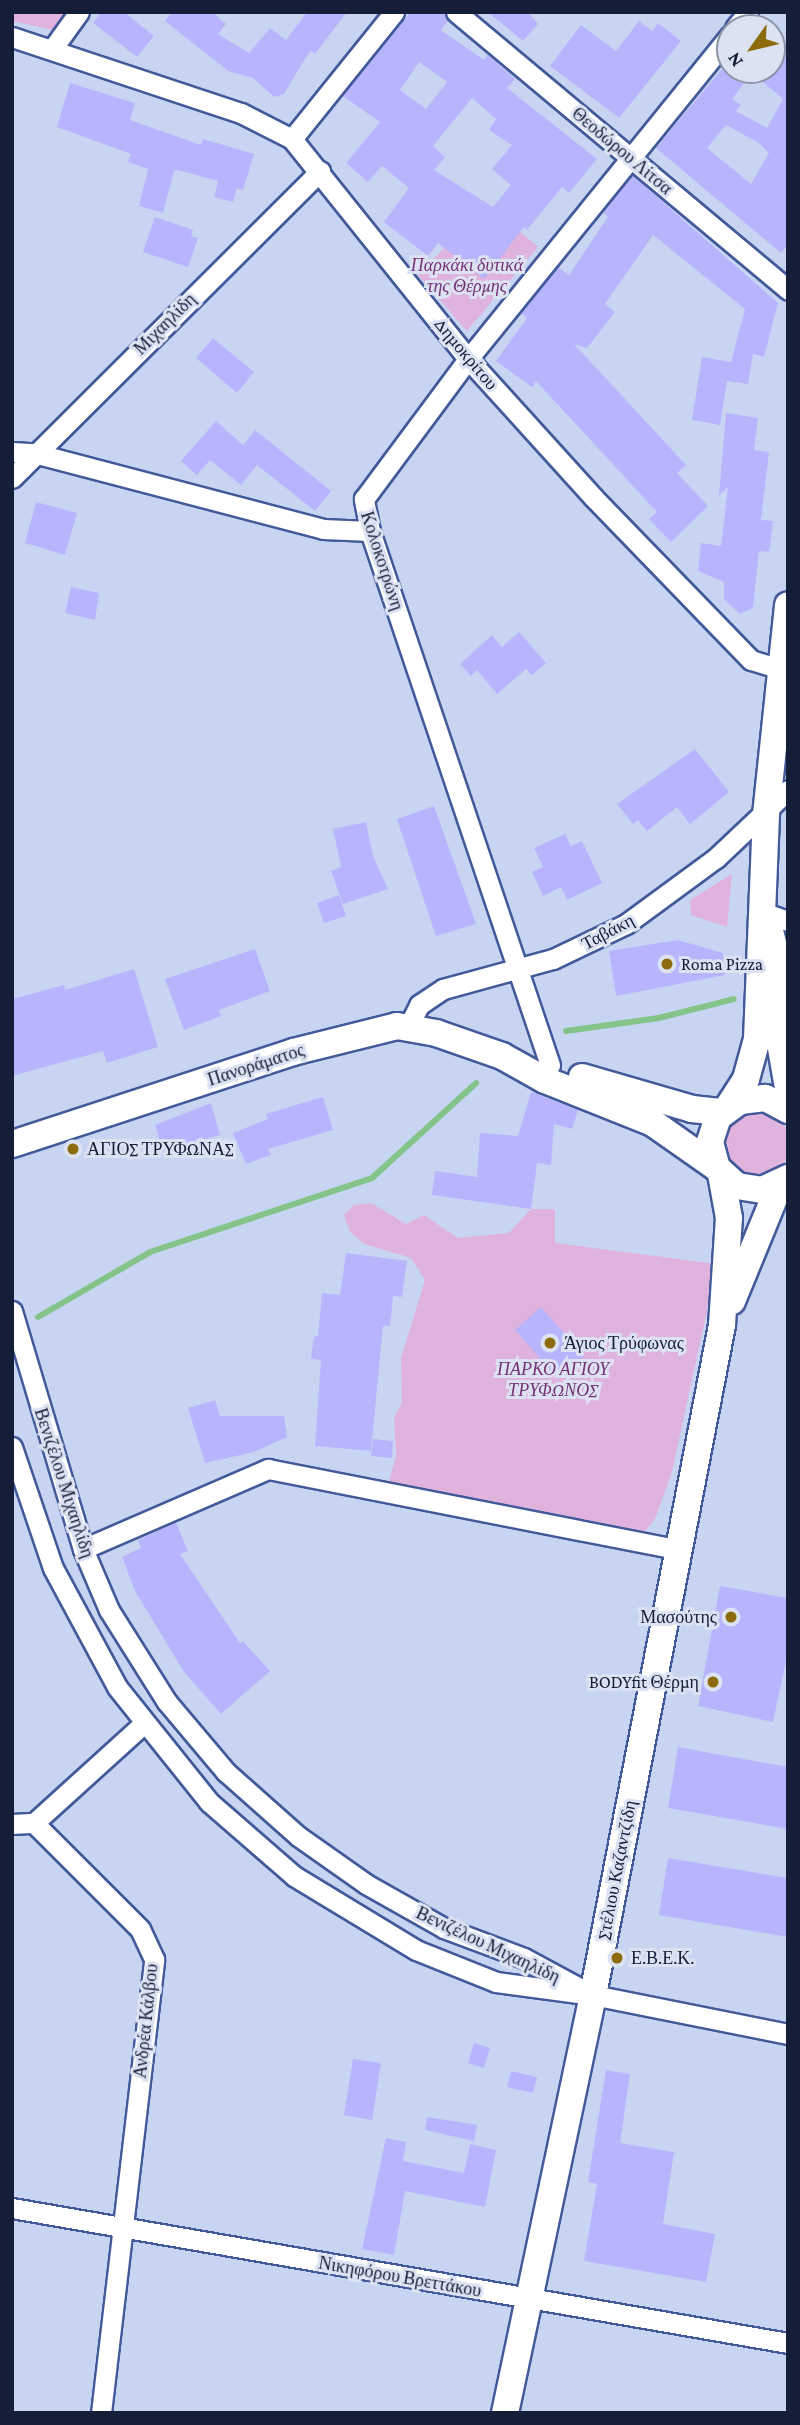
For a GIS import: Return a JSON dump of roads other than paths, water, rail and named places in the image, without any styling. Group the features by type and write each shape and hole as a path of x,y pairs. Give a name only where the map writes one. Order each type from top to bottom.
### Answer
{"main road":[{"path":"725,1109 751,1067 768,1010 775,969 776,917 766,815 788,605"},
{"path":"768,1010 788,1088"},
{"name":"Πανοράματος","path":"12,1144 342,1037 383,1027 408,1027 502,1056 550,1065 692,1109 725,1109 758,1098 788,1110"},
{"name":"Πανοράματος","path":"502,1056 545,1080 653,1123 749,1190 785,1181"},
{"name":"Στέλιου Καζαντζίδη","path":"505,2413 593,1995 722,1325 729,1218 710,1135 725,1109"},
{"name":"Στέλιου Καζαντζίδη","path":"722,1325 785,1181"}],"street":[{"path":"53,47 79,12"},
{"path":"292,139 394,12"},
{"name":"Θεοδώρου Λίτσα","path":"456,12 788,290"},
{"name":"Δημοκρίτου","path":"12,37 53,47 251,117 292,139 468,359 751,660 780,669"},
{"name":"Κολοκοτρώνη","path":"550,1065 370,531 365,492 468,359 716,52"},
{"name":"Μιχαηλίδη","path":"12,478 34,453 320,171"},
{"path":"12,452 34,453 323,529 370,531"},
{"name":"Ταβάκη","path":"408,1027 419,1005 436,992 572,951 626,924 766,815 788,790"},
{"name":"Βενιζέλου Μιχαηλίδη","path":"12,1311 83,1549 109,1610 167,1702 226,1772 298,1836 366,1884 444,1928 524,1958 593,1995"},
{"name":"Βενιζέλου Μιχαηλίδη","path":"12,1447 38,1528 72,1609 143,1724 235,1827 331,1902 464,1972 527,1989 593,1995 788,2034"},
{"path":"83,1549 268,1469 677,1549"},
{"path":"12,1824 34,1824 143,1724"},
{"name":"Ανδρέα Κάλβου","path":"34,1824 140,1929 154,1959 101,2413"},
{"name":"Νικηφόρου Βρεττάκου","path":"12,2208 528,2301 788,2343"}],"waterway":[{"path":"566,1031 659,1018 734,999"},
{"path":"38,1317 150,1252 372,1178 476,1083"}],"place":[{"name":"Roma Pizza","path":"667,964"},
{"name":"ΑΓΙΟΣ ΤΡΥΦΩΝΑΣ","path":"73,1149"},
{"name":"Άγιος Τρύφωνας","path":"550,1343"},
{"name":"Μασούτης","path":"731,1617"},
{"name":"BODYfit Θέρμη","path":"713,1682"},
{"name":"Ε.Β.Ε.Κ.","path":"617,1958"}],"park label":[{"name":"Παρκάκι δυτικά της Θέρμης","path":"467,276"},
{"name":"ΠΑΡΚΟ ΑΓΙΟΥ ΤΡΥΦΩΝΟΣ","path":"553,1380"}]}
